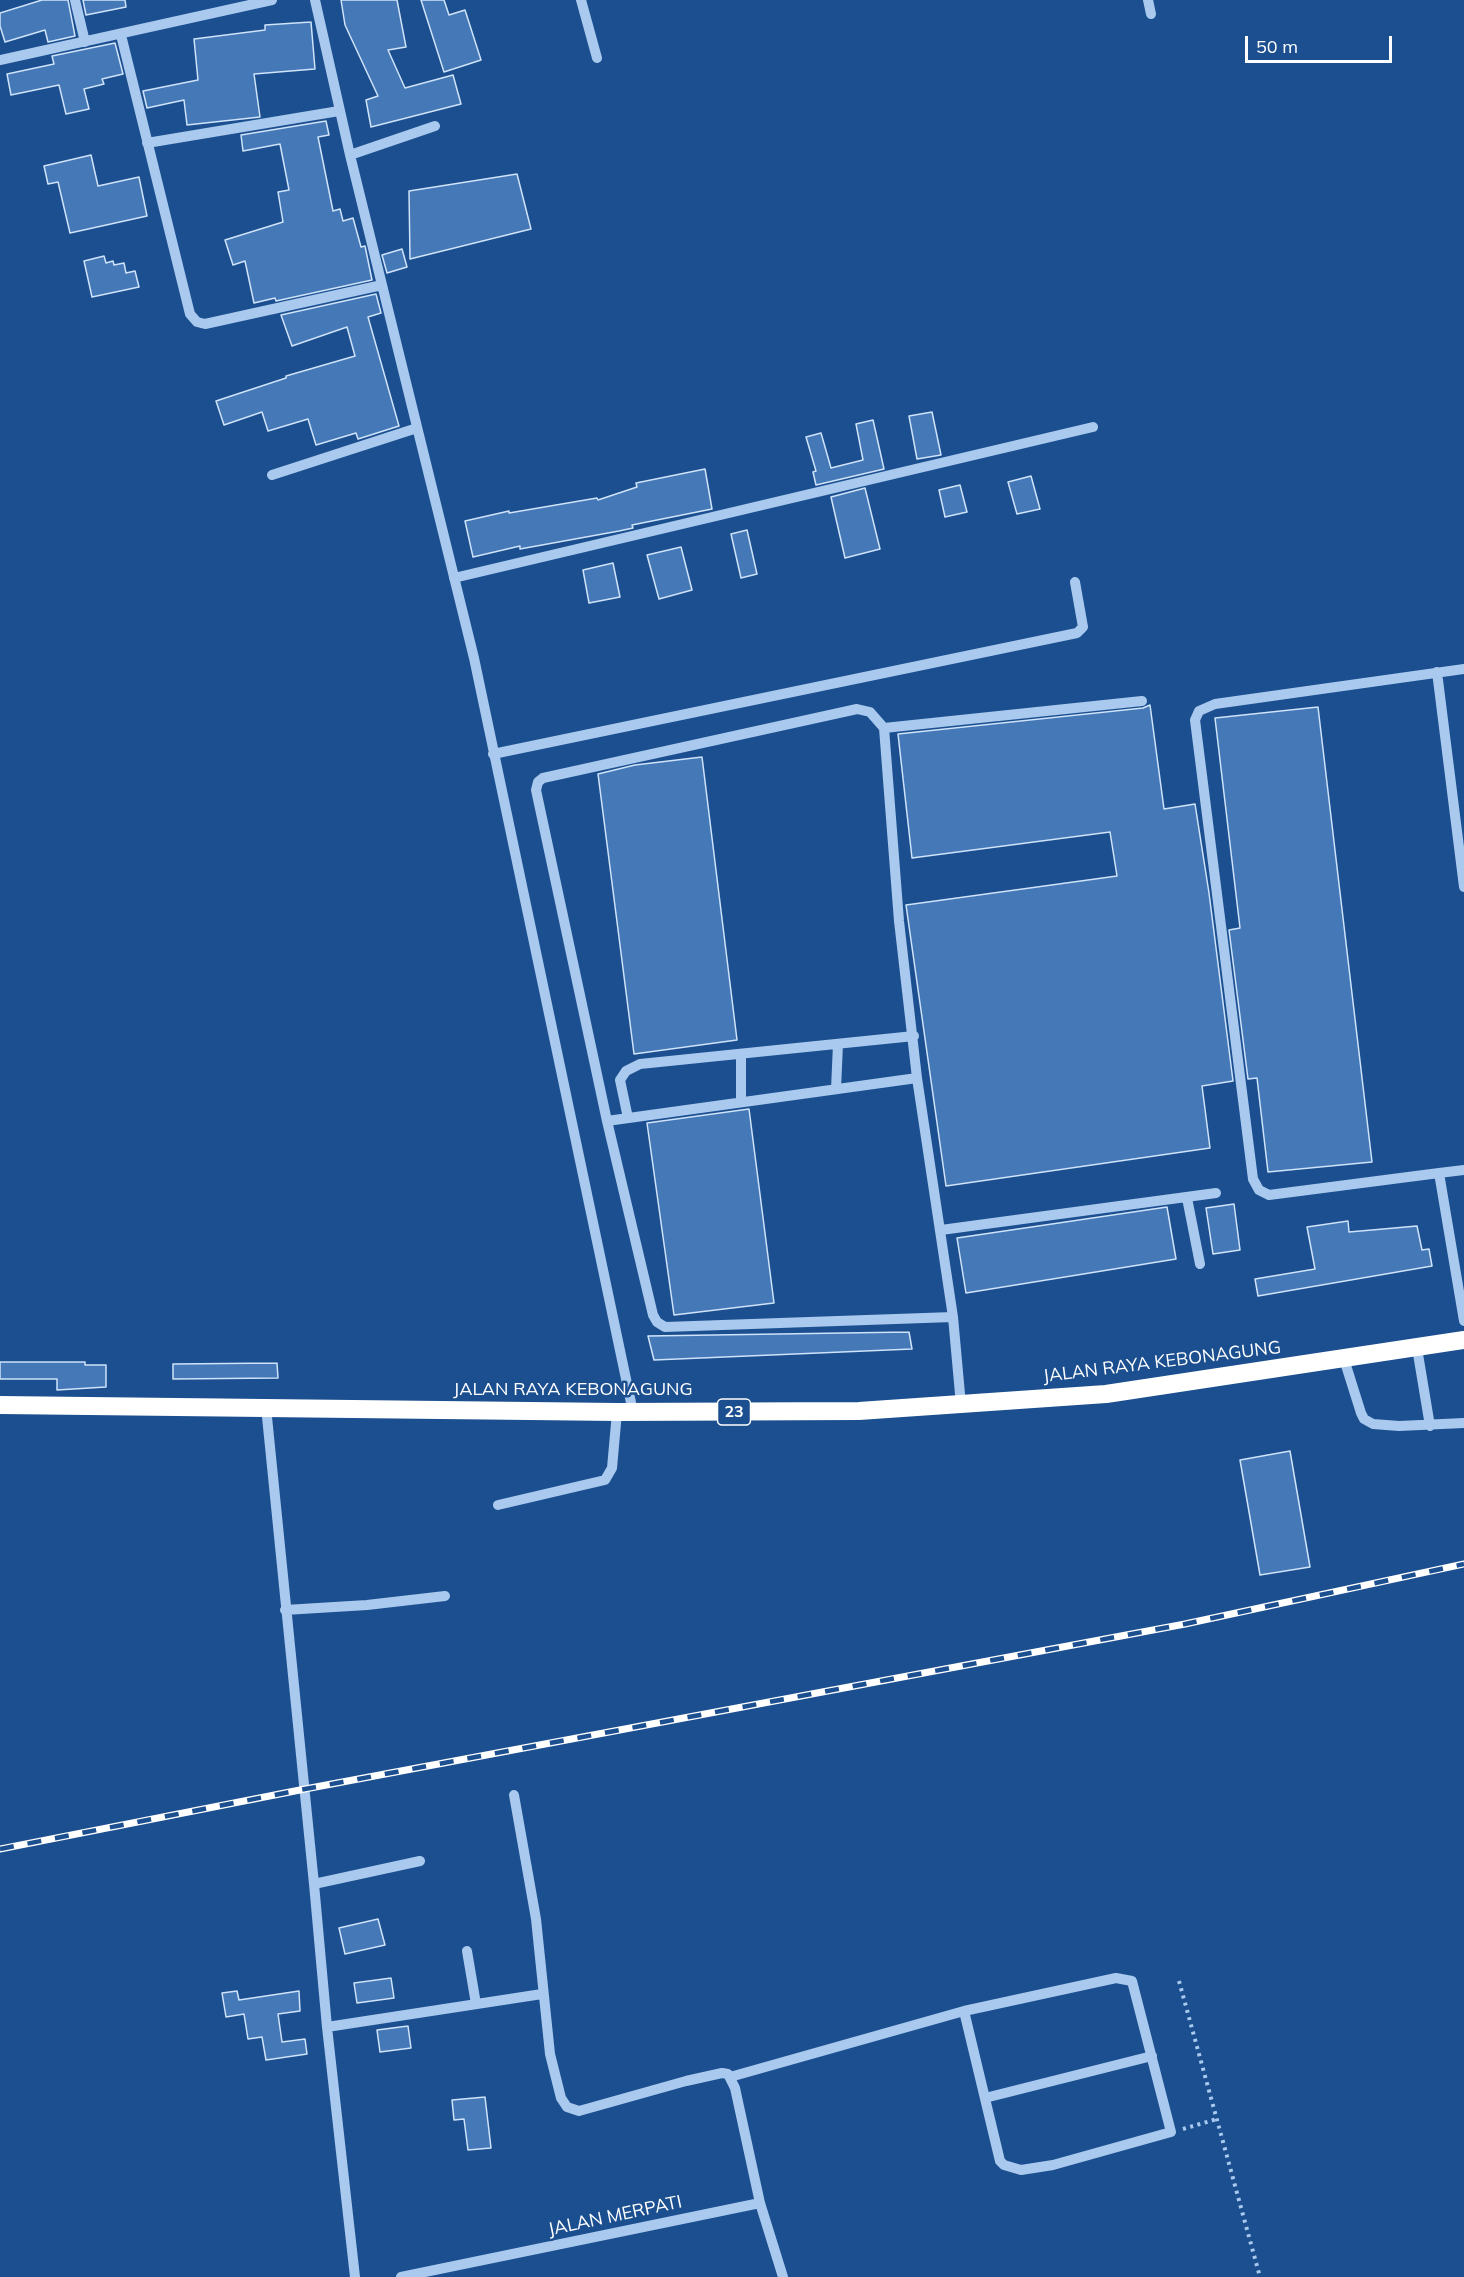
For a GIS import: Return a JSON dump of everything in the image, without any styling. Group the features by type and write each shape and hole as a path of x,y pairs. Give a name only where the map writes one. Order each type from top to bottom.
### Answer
{"highway":[{"name":"JALAN RAYA KEBONAGUNG","path":"0,1405 625,1412 859,1412 1106,1394 1464,1340"}],"street":[{"path":"75,0 85,42"},
{"path":"0,60 272,0"},
{"path":"315,0 339,111 454,578 493,754 625,1412 612,1468 605,1480 498,1505"},
{"path":"581,0 597,58"},
{"path":"1148,0 1151,14"},
{"path":"121,34 190,314 197,322 205,324 382,285"},
{"path":"147,143 339,111"},
{"path":"350,155 435,126"},
{"path":"454,578 1093,427"},
{"path":"272,475 417,428"},
{"path":"493,754 1077,633 1083,627 1075,582"},
{"path":"1464,669 1215,705 1199,711 1195,720 1253,1179 1259,1190 1269,1195 1464,1170"},
{"path":"1437,672 1464,887"},
{"path":"884,728 1142,701"},
{"path":"953,1317 665,1327 657,1322 653,1315 607,1121 536,790 543,777 857,709 870,712 884,728 899,921 914,1036 917,1078 953,1317 961,1405"},
{"path":"628,1118 620,1080 626,1071 640,1064 914,1036"},
{"path":"836,1089 838,1044"},
{"path":"741,1054 741,1102"},
{"path":"607,1121 917,1078"},
{"path":"1439,1173 1464,1321"},
{"path":"941,1230 1216,1193"},
{"path":"1187,1198 1200,1264"},
{"path":"1417,1348 1430,1426"},
{"path":"1344,1359 1361,1413 1364,1419 1373,1424 1430,1426 1464,1423"},
{"path":"266,1407 285,1610 315,1884 327,2027 355,2277"},
{"path":"285,1610 367,1605 445,1596"},
{"path":"514,1796 536,1919 550,2054 561,2098 567,2107 579,2111 703,2077 726,2073 735,2088 760,2203 783,2277"},
{"path":"315,1884 420,1861"},
{"path":"466,1950 476,2004"},
{"path":"730,2077 964,2011 1116,1978 1132,1981 1171,2133 1053,2165 1021,2170 1004,2165 1000,2161 964,2011"},
{"path":"327,2027 542,1994"},
{"path":"985,2098 1152,2056"},
{"name":"JALAN MERPATI","path":"401,2277 760,2203"}],"path":[{"path":"1179,1981 1260,2277"},
{"path":"1171,2133 1217,2119"}],"building":[{"path":"42,0 68,0 75,36 48,42 45,30 5,42 0,26 0,13"},
{"path":"83,0 125,0 126,7 86,15"},
{"path":"341,0 397,0 406,47 388,50 405,88 453,75 461,104 371,127 366,100 378,96 345,25"},
{"path":"421,0 444,0 449,15 465,10 481,60 444,72"},
{"path":"311,22 315,69 254,74 260,117 187,125 184,100 147,108 143,91 198,80 194,39 265,30 265,25"},
{"path":"115,43 123,74 102,79 104,84 84,89 89,109 66,114 59,85 11,95 7,74 54,64 52,56"},
{"path":"326,121 329,135 318,137 333,211 340,209 343,221 353,218 361,247 365,246 372,280 276,301 275,298 254,303 245,261 233,265 225,240 283,222 278,192 289,190 280,144 243,151 241,135"},
{"path":"91,155 98,186 139,177 147,216 70,233 58,182 48,184 44,166"},
{"path":"517,174 531,229 410,259 409,191"},
{"path":"402,249 407,267 387,273 382,255"},
{"path":"104,256 106,263 113,261 114,265 124,263 126,273 135,271 139,287 92,297 84,261"},
{"path":"376,294 381,313 368,317 399,426 358,439 356,433 316,445 308,419 268,431 262,412 224,425 216,401 286,378 286,376 355,356 347,327 292,346 281,315"},
{"path":"932,412 941,455 917,459 909,416"},
{"path":"873,420 884,469 816,485 813,472 816,471 806,437 821,433 831,468 863,460 856,424"},
{"path":"705,469 712,509 632,525 633,528 619,531 520,549 520,546 473,557 465,521 509,511 509,513 597,498 598,500 637,487 636,483"},
{"path":"1031,476 1040,509 1017,514 1008,482"},
{"path":"960,485 967,512 945,517 939,490"},
{"path":"865,488 880,549 845,558 831,497"},
{"path":"747,530 757,574 741,578 731,534"},
{"path":"681,547 692,590 659,599 647,555"},
{"path":"613,563 620,597 589,603 583,570"},
{"path":"1150,705 1164,809 1195,804 1209,893 1233,1081 1202,1086 1210,1148 946,1186 906,905 1117,876 1110,832 912,858 898,734 1143,708"},
{"path":"1318,707 1372,1162 1268,1172 1257,1078 1248,1079 1229,930 1240,928 1215,718"},
{"path":"702,757 737,1040 634,1054 598,774 635,765"},
{"path":"749,1109 774,1303 674,1315 647,1123"},
{"path":"1234,1204 1240,1250 1213,1254 1206,1208"},
{"path":"1167,1207 1176,1259 966,1293 957,1238"},
{"path":"1348,1221 1349,1232 1417,1226 1422,1250 1429,1249 1432,1266 1258,1296 1255,1279 1315,1269 1307,1227"},
{"path":"909,1332 912,1349 654,1360 648,1336"},
{"path":"0,1362 85,1362 85,1365 106,1365 106,1387 57,1390 57,1379 0,1379"},
{"path":"277,1363 278,1378 173,1379 173,1364"},
{"path":"1290,1451 1310,1567 1260,1575 1240,1460"},
{"path":"378,1919 385,1945 345,1954 339,1928"},
{"path":"391,1978 394,1998 357,2003 354,1983"},
{"path":"237,1991 239,2000 299,1991 300,2011 278,2014 282,2042 305,2039 307,2054 266,2060 262,2037 248,2039 244,2014 226,2017 222,1993"},
{"path":"408,2026 411,2048 380,2052 377,2030"},
{"path":"485,2097 491,2148 468,2150 464,2119 454,2120 452,2100"}],"railway":[{"path":"0,1849 305,1789 1185,1624 1464,1564"}]}
